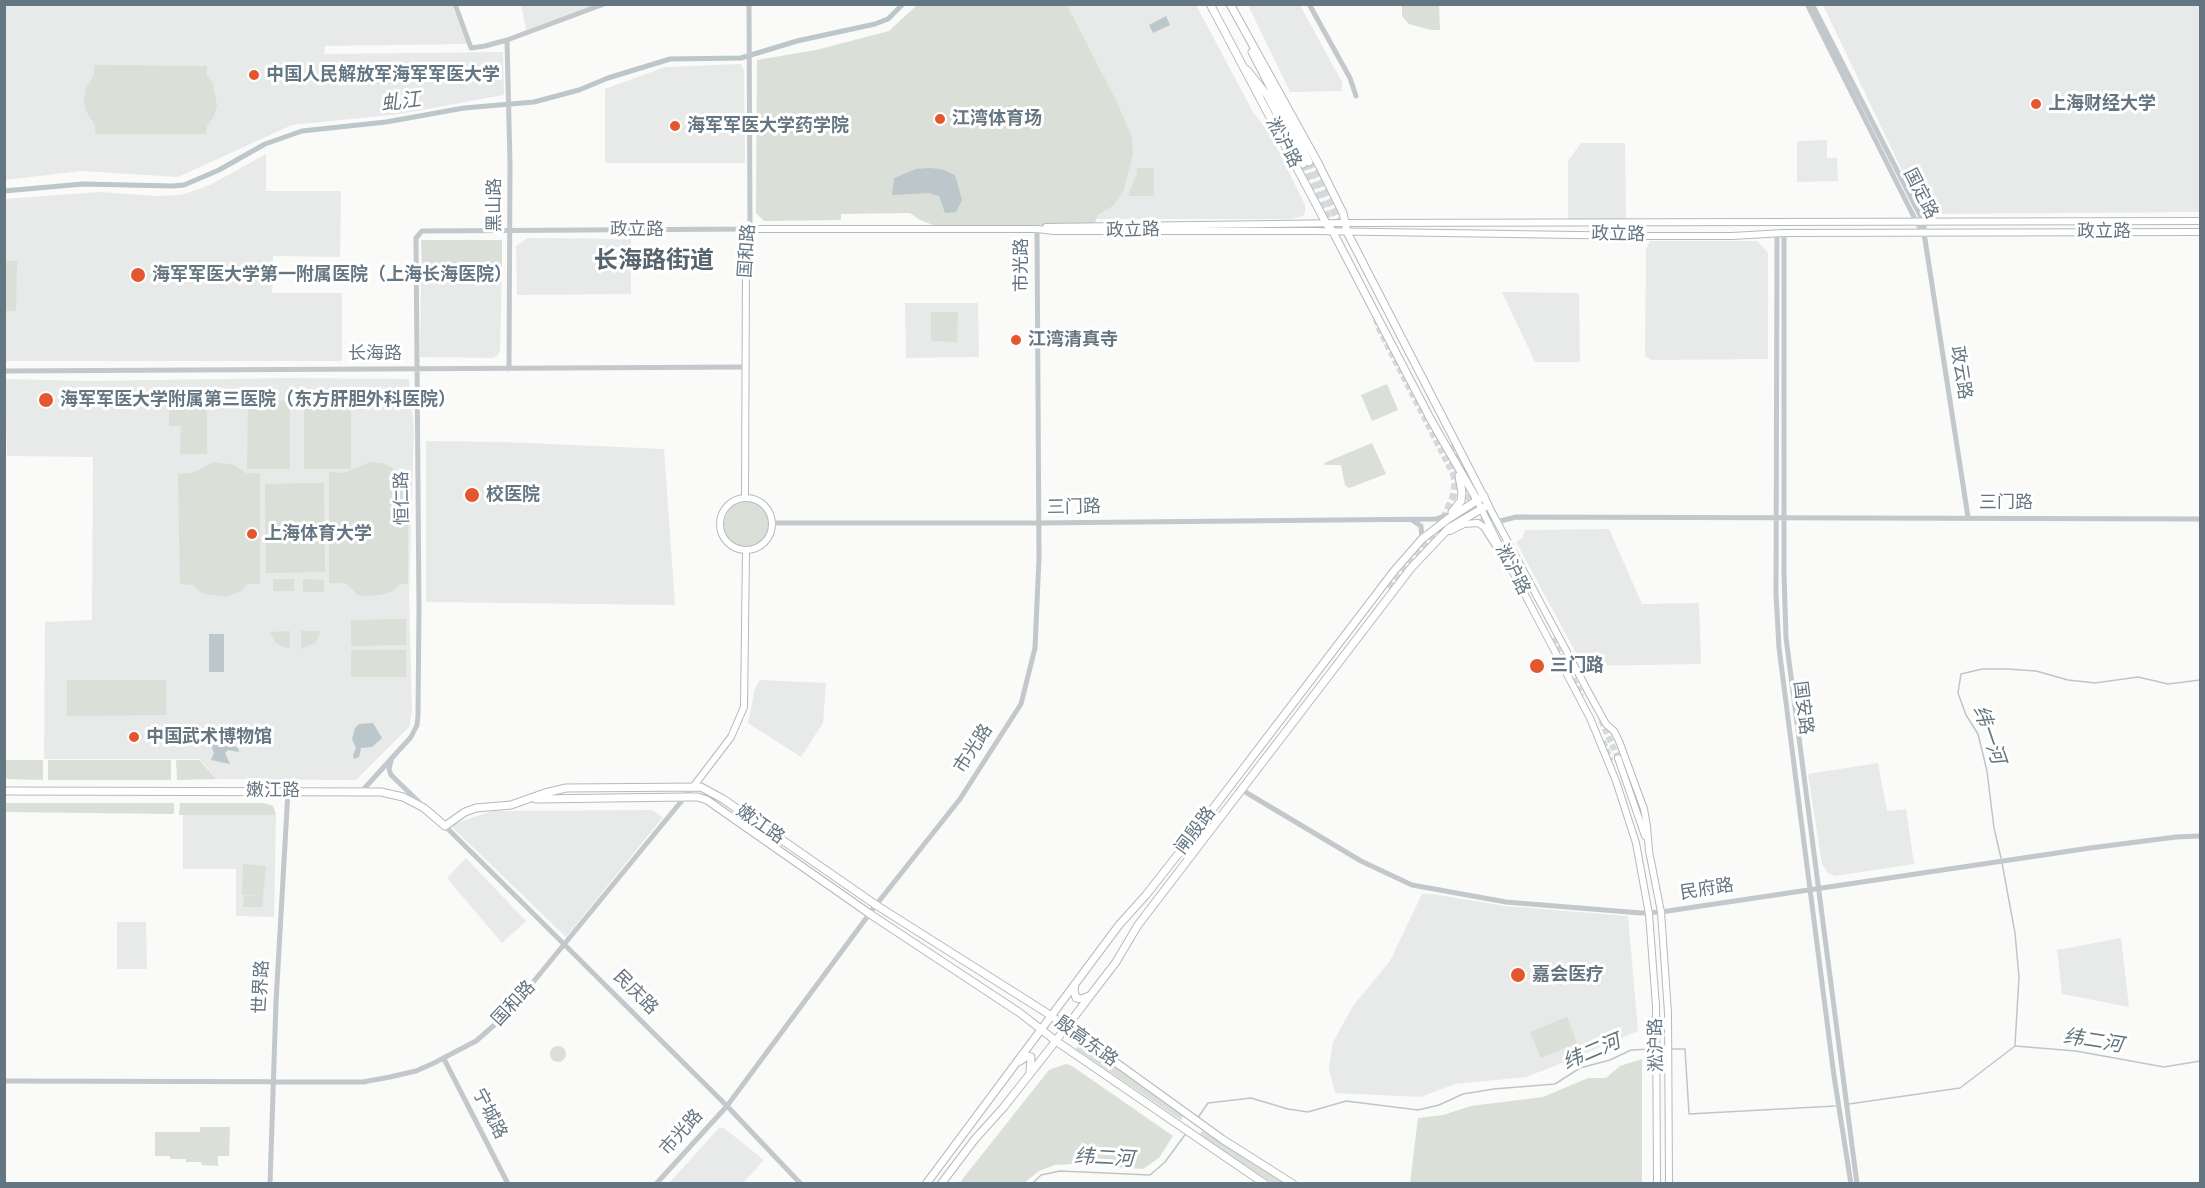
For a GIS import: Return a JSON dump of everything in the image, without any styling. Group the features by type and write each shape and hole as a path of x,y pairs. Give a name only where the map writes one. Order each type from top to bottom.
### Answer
{"main road":[{"name":"淞沪路","path":"1210,4 1326,223 1334,232 1404,371 1455,465 1497,521 1606,724 1614,731 1619,741 1644,809 1649,851 1661,912 1669,1040 1668,1184"},
{"name":"淞沪路","path":"1230,4 1318,163 1346,223 1347,232 1480,498"},
{"path":"1234,13 1306,163 1267,95 1236,53"},
{"name":"政立路","path":"1037,229 1054,226 1326,223 2200,221"},
{"name":"政立路","path":"750,230 1037,229 1642,236 1732,236 1780,233 2200,232"},
{"name":"国和路","path":"745,498 746,265 750,230"},
{"path":"1432,530 1461,501 1461,485 1455,465"},
{"path":"745,498 757,500 767,507 773,524 768,540 762,546 746,551 729,544 723,538 720,529 723,512 729,504 745,498"},
{"name":"闸殷路","path":"926,1184 1050,1015 1259,750 1394,571 1432,530 1480,498"},
{"name":"淞沪路","path":"1485,506 1489,524 1505,557 1576,689 1594,729 1616,781 1640,859 1649,914 1657,1040 1657,1184"},
{"name":"闸殷路","path":"941,1184 975,1138 1003,1108 1056,1041 1116,962 1138,925 1411,568 1456,523 1485,506"},
{"path":"1442,535 1464,524 1478,524 1484,527 1505,557"},
{"name":"国和路","path":"693,787 732,737 744,707 746,551"},
{"path":"1293,702 1388,587 1327,676"},
{"path":"1259,750 1258,755 1263,758 1273,748"},
{"path":"1640,859 1615,759 1639,814 1649,851"},
{"name":"嫩江路","path":"4,790 390,793 424,808 445,826 465,812 476,808 511,805 566,788 693,787 710,790 876,905"},
{"name":"嫩江路","path":"525,801 551,798 698,797 707,800 870,914"},
{"path":"1202,822 1211,817 1215,818 1215,825"},
{"name":"殷高东路","path":"876,905 1050,1015 1186,1114 1293,1184"},
{"name":"殷高东路","path":"870,914 1020,1013 1056,1041 1180,1124 1264,1184"},
{"path":"1076,982 1074,991 1076,998 1085,999 1092,993"},
{"path":"1012,1068 1029,1056 1031,1060 1029,1075"}],"street":[{"path":"455,4 471,48 507,40 604,4"},
{"name":"国和路","path":"749,4 750,230"},
{"path":"1309,4 1350,78 1356,96"},
{"name":"国定路","path":"1807,4 1920,223"},
{"name":"国定路","path":"1812,4 1924,233"},
{"name":"黑山路","path":"507,40 510,95 509,369"},
{"name":"市光路","path":"656,1184 727,1107 876,905 960,799 1021,704 1032,662 1035,639 1038,524 1037,229"},
{"name":"政立路","path":"418,234 422,231 750,230"},
{"name":"国安路","path":"1780,233 1777,518 1779,648 1844,1115 1851,1184"},
{"name":"国安路","path":"1780,233 1786,638 1841,1093"},
{"name":"政云路","path":"1924,233 1968,517"},
{"name":"恒仁路","path":"362,791 411,737 418,716 416,238 418,234"},
{"name":"长海路","path":"4,371 746,367"},
{"name":"三门路","path":"773,524 1038,524 1436,519 1460,511"},
{"name":"三门路","path":"1489,524 1516,517 2200,519"},
{"path":"1410,519 1421,526 1422,539"},
{"path":"394,755 390,766 391,775 424,808"},
{"name":"国和路","path":"4,1081 363,1082 416,1071 476,1041 519,1002 693,787"},
{"name":"民府路","path":"1242,790 1361,861 1412,885 1506,903 1649,914 2009,860 2144,841 2200,836"},
{"name":"世界路","path":"270,1184 288,791"},
{"name":"民庆路","path":"445,826 566,945 801,1184"},
{"name":"宁城路","path":"444,1059 508,1184"},
{"name":"国安路","path":"1844,1115 1857,1184"}],"shaded area":[{"path":"521,4 599,5 526,30"},
{"name":"中国人民解放军海军军医大学","path":"4,5 452,5 467,44 325,46 324,54 503,52 504,95 400,114 292,125 178,177 81,171 5,180"},
{"name":"江湾体育场","path":"917,5 1067,5 1116,100 1132,137 1133,153 1124,190 1113,206 1098,215 1094,225 933,225 910,213 841,214 841,220 764,221 756,213 757,60 816,50 889,31"},
{"path":"1067,5 1196,5 1253,112 1270,134 1305,205 1303,216 1289,219 1097,219 1098,215 1113,206 1116,100"},
{"path":"1248,5 1300,5 1342,82 1342,91 1290,92"},
{"path":"1402,5 1439,5 1440,30 1409,24 1402,16"},
{"name":"上海财经大学","path":"1823,5 2200,5 2200,212 1934,214 1924,211 1918,204"},
{"path":"1166,16 1170,25 1153,33 1149,25"},
{"name":"海军军医大学药学院","path":"741,64 744,70 745,163 605,163 605,89 665,67"},
{"path":"94,65 207,66 207,76 213,84 217,105 214,116 207,126 206,134 95,134 95,125 84,103 85,90 94,75"},
{"path":"1827,140 1827,158 1837,158 1838,181 1797,182 1797,141"},
{"path":"1581,143 1625,143 1626,221 1568,221 1568,161"},
{"name":"海军军医大学第一附属医院（上海长海医院）","path":"266,154 266,191 341,191 340,257 273,256 272,293 342,293 342,361 5,361 5,199 99,192 156,196 181,195 210,185"},
{"path":"1137,168 1154,168 1154,196 1128,196"},
{"path":"916,169 941,169 955,175 962,200 956,212 945,213 939,196 929,193 892,195 894,178"},
{"path":"528,238 631,239 631,294 517,295 516,246"},
{"path":"421,240 502,240 502,269 422,270"},
{"path":"1650,241 1757,241 1768,253 1768,359 1652,360 1645,356 1646,249"},
{"path":"5,261 17,261 16,311 5,311"},
{"path":"421,273 502,274 498,355 493,358 420,357"},
{"path":"1502,292 1579,293 1580,362 1535,362"},
{"path":"905,303 978,303 979,357 906,358"},
{"path":"931,312 958,312 957,342 931,341"},
{"name":"上海体育大学","path":"5,379 87,381 409,379 414,429 409,596 412,711 409,727 356,780 218,779 199,759 44,759 45,622 92,620 93,457 7,456"},
{"path":"1387,384 1398,410 1372,421 1361,395"},
{"path":"169,397 207,397 207,454 180,454 181,426 169,426"},
{"path":"304,399 351,399 351,469 304,469"},
{"path":"248,401 290,401 290,469 247,469"},
{"name":"上海体育大学","path":"426,441 664,449 675,605 426,602"},
{"path":"1372,443 1386,474 1349,488 1345,485 1341,465 1325,465 1324,463"},
{"path":"214,462 234,465 246,473 260,473 260,584 247,584 241,591 226,597 205,594 194,585 180,584 178,474 192,473"},
{"path":"370,462 382,463 393,468 401,478 408,477 408,584 400,584 393,591 380,595 363,596 358,595 345,583 329,583 329,472 344,473"},
{"path":"324,483 325,572 266,573 265,484"},
{"path":"747,501 763,508 770,524 763,540 747,547 731,540 724,524 731,508"},
{"path":"1609,529 1642,604 1699,603 1701,664 1583,666 1516,542 1522,538 1525,530"},
{"path":"273,579 294,579 294,591 273,591"},
{"path":"303,579 324,580 324,592 303,592"},
{"path":"406,619 406,645 351,646 351,620"},
{"path":"290,631 290,648 276,643 270,632"},
{"path":"301,631 321,631 315,643 301,649"},
{"path":"209,634 224,634 224,672 209,672"},
{"path":"351,650 406,650 406,677 351,677"},
{"path":"67,680 166,680 166,715 67,716"},
{"path":"760,680 826,683 823,723 801,757 748,723 755,688"},
{"path":"373,723 382,738 372,747 361,748 359,757 354,759 356,748 352,739 355,728 359,724"},
{"path":"237,734 242,737 230,744 238,748 239,752 228,750 225,753 230,764 211,760 214,753 210,743 211,738 219,736 227,740"},
{"path":"5,760 43,760 43,780 5,779"},
{"path":"48,760 171,760 171,780 48,780"},
{"path":"176,760 199,760 217,779 177,780"},
{"path":"1878,763 1887,811 1906,809 1914,864 1835,876 1828,873 1822,864 1808,774"},
{"path":"5,803 174,803 174,814 5,812"},
{"path":"180,803 264,803 273,806 276,815 179,815"},
{"path":"652,810 663,817 566,937 450,825 493,811"},
{"path":"183,815 276,815 274,917 236,916 236,869 183,869"},
{"path":"466,858 526,921 502,943 447,878"},
{"path":"243,864 266,866 262,907 243,907 244,896 260,896 242,895"},
{"path":"1422,894 1505,906 1628,916 1638,1031 1526,1077 1455,1084 1421,1097 1335,1093 1329,1068 1333,1042 1353,1006 1390,961"},
{"path":"117,922 146,922 147,969 117,969"},
{"path":"2121,938 2129,1007 2062,994 2057,950"},
{"path":"1567,1017 1577,1043 1541,1058 1530,1032"},
{"path":"1081,1042 1183,1116 1181,1120 1076,1049"},
{"path":"558,1046 566,1054 558,1062 550,1054"},
{"path":"1642,1059 1642,1183 1410,1183 1418,1118 1443,1115 1471,1106 1543,1097 1588,1078 1606,1078 1620,1066"},
{"path":"1066,1064 1173,1136 1159,1158 1143,1169 1073,1164 1055,1165 1039,1171 1024,1183 965,1184 961,1181 1049,1070"},
{"path":"200,1127 230,1127 229,1156 218,1156 218,1166 202,1165 201,1162 186,1162 186,1159 170,1159 170,1156 155,1156 155,1132 200,1132"},
{"path":"719,1128 724,1128 764,1160 743,1183 669,1183"},
{"path":"1202,1131 1285,1183 1272,1183 1200,1134"}],"waterway":[{"name":"虬江","path":"4,191 83,184 184,185 219,170 265,144 302,131 386,122 464,108 534,102 579,90 608,78 670,59 741,58 797,41 875,24 888,19 903,4"},
{"name":"纬一河","path":"2001,858 1994,828 1987,771 1978,734 1966,715 1958,693 1961,674 1982,669 2007,669 2036,671 2068,680 2095,683 2138,677 2168,684 2200,680"},
{"name":"纬一河","path":"2002,863 2015,933 2019,977 2015,1045"},
{"name":"纬二河","path":"1849,1104 1960,1088 2015,1046 2076,1051 2164,1067 2200,1061"},
{"name":"纬二河","path":"1197,1119 1208,1103 1251,1098 1288,1109 1308,1112 1346,1101 1418,1110 1439,1105 1463,1094 1555,1084 1580,1068 1610,1060 1631,1050 1654,1049"},
{"name":"纬二河","path":"1671,1049 1685,1049 1689,1114 1835,1106"},
{"name":"纬二河","path":"1032,1184 1041,1175 1060,1171 1150,1175 1165,1162 1187,1132"}],"tunnel":[{"path":"1309,162 1341,226"},
{"path":"1303,164 1333,227"},
{"path":"1376,319 1453,474 1487,526"},
{"path":"1454,444 1460,471"},
{"path":"1443,519 1453,497 1455,484 1452,458"},
{"path":"1390,589 1442,525"},
{"path":"1552,639 1582,696"},
{"path":"1601,720 1618,758"},
{"path":"1603,741 1611,761"}],"place":[{"name":"中国人民解放军海军军医大学","path":"254,75"},
{"name":"上海财经大学","path":"2036,104"},
{"name":"江湾体育场","path":"940,119"},
{"name":"海军军医大学药学院","path":"675,126"},
{"name":"海军军医大学第一附属医院（上海长海医院）","path":"138,275"},
{"name":"江湾清真寺","path":"1016,340"},
{"name":"海军军医大学附属第三医院（东方肝胆外科医院）","path":"46,400"},
{"name":"校医院","path":"472,495"},
{"name":"上海体育大学","path":"252,534"},
{"name":"三门路","path":"1537,666"},
{"name":"中国武术博物馆","path":"134,737"},
{"name":"嘉会医疗","path":"1518,975"}],"district":[{"name":"长海路街道","path":"654,262"}]}
